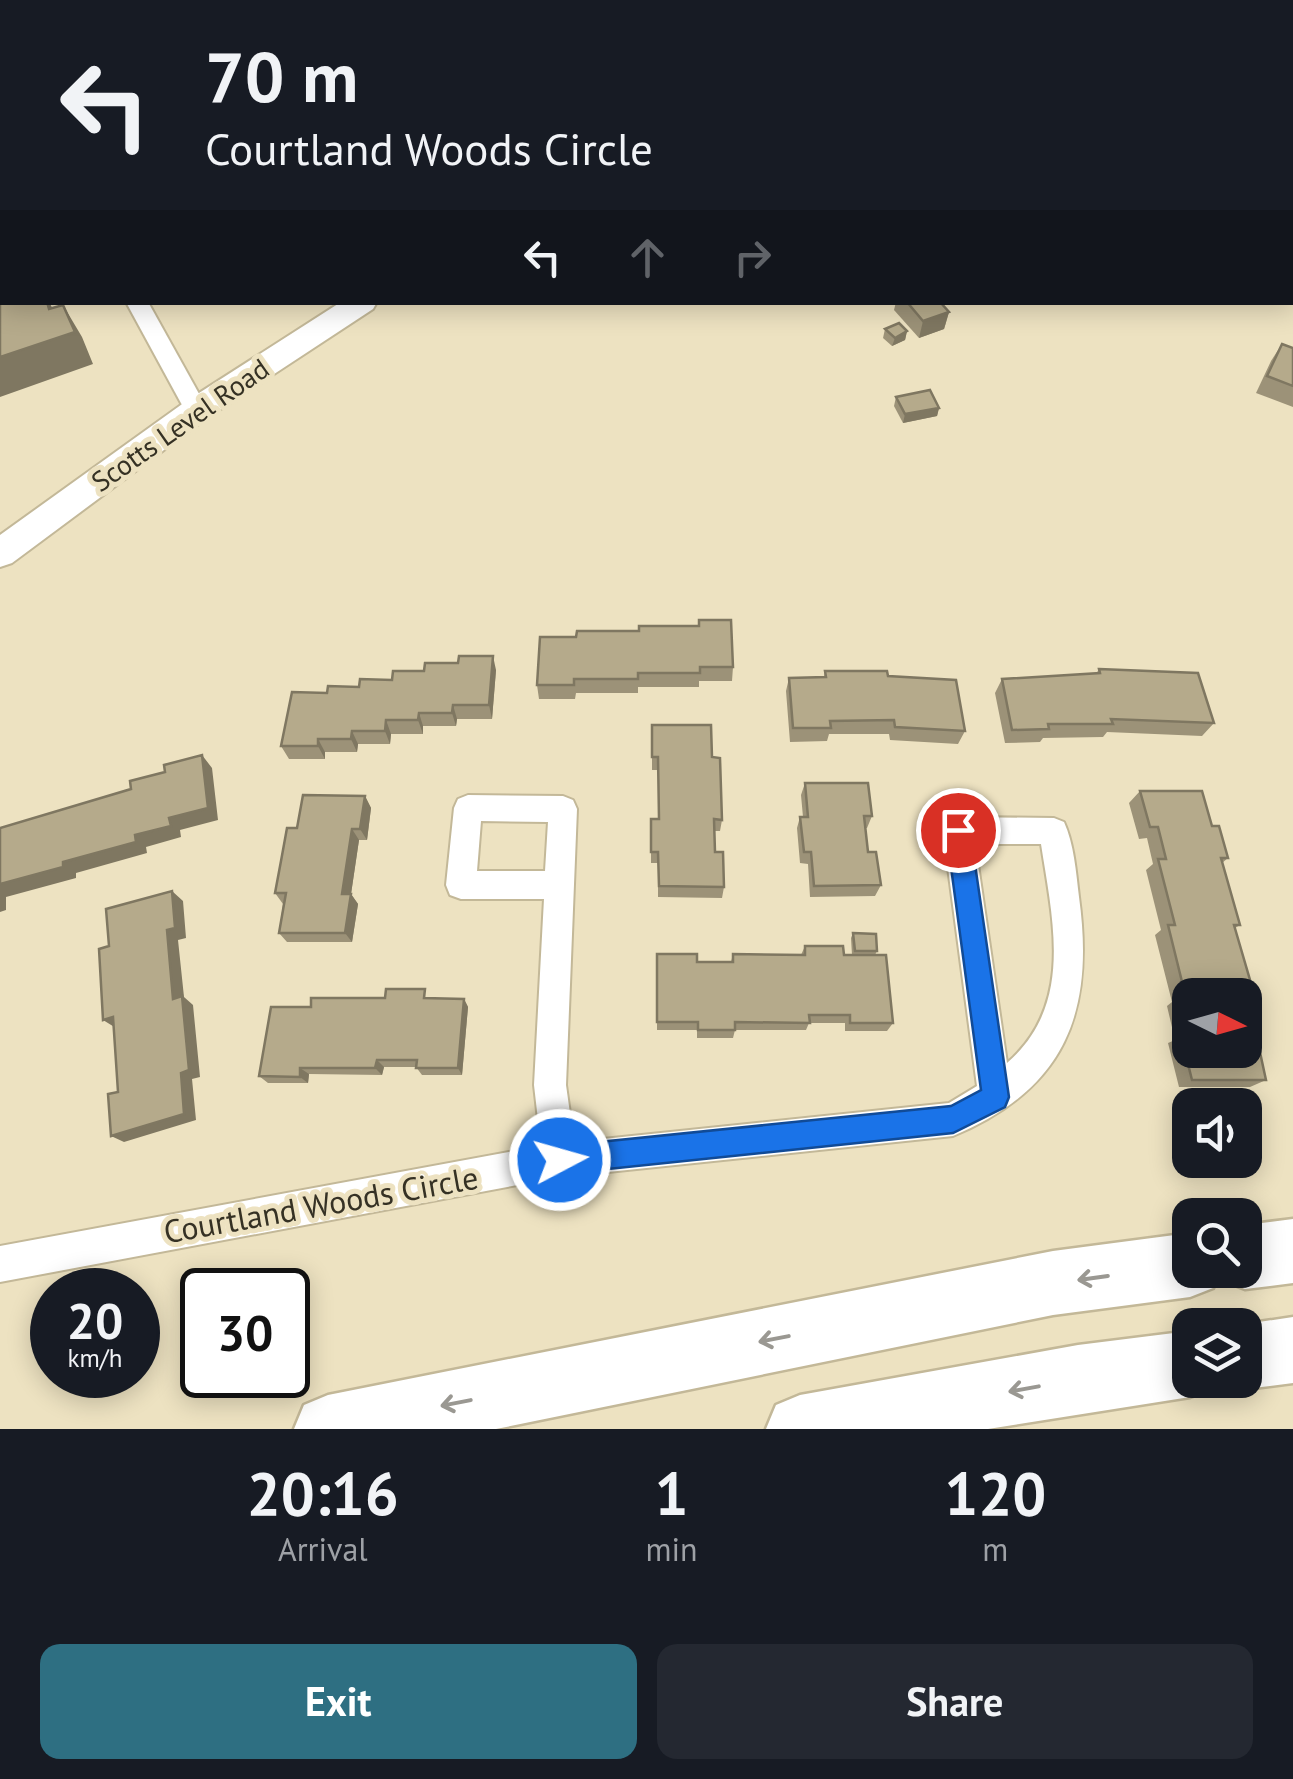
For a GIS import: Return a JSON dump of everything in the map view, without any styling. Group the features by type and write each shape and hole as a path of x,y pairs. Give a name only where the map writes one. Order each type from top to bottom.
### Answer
{"highway":[{"path":"1262,1255 1293,1251"},
{"path":"328,1429 1054,1283 1172,1267"},
{"path":"1262,1354 1293,1350"},
{"path":"841,1425 1078,1379 1172,1366"}],"main road":[{"name":"Scotts Level Road","path":"0,552 196,410 358,305"}],"street":[{"path":"139,305 196,410"},
{"name":"Courtland Woods Circle","path":"0,1264 560,1160 953,1119 995,1097 1026,1073 1046,1047 1064,1008 1071,977 1072,942 1054,832 958,830 995,1097"},
{"path":"559,886 550,1085 560,1160"}],"building":[{"path":"0,305 48,305 49,309 63,305 75,332 0,357"},
{"path":"910,305 943,305 949,312 923,321"},
{"path":"899,323 907,331 895,338 885,329"},
{"path":"1282,344 1293,348 1293,386 1267,376"},
{"path":"930,390 939,408 905,414 896,397"},
{"path":"699,620 731,620 733,667 700,667 700,673 638,673 638,679 574,679 574,685 537,685 540,637 576,637 577,631 639,631 639,626 699,626"},
{"path":"459,656 493,656 489,705 453,705 452,713 419,713 418,720 386,720 385,731 352,731 351,739 318,739 318,746 281,746 292,692 327,693 328,686 359,687 360,679 392,680 393,671 424,671 425,663 458,663"},
{"path":"1099,669 1198,673 1214,723 1111,719 1113,724 1048,724 1049,729 1012,730 1002,679 1100,673"},
{"path":"825,671 887,671 888,676 956,680 965,731 895,727 894,720 830,721 831,728 793,728 789,678 826,677"},
{"path":"652,725 711,725 712,757 720,758 722,820 714,819 715,852 723,852 724,887 659,886 658,852 651,852 651,819 659,819 658,757 652,757"},
{"path":"202,755 208,808 169,818 171,826 135,835 136,842 0,884 0,828 131,789 130,781 165,772 164,765"},
{"path":"805,783 868,783 872,816 864,816 868,852 876,852 881,885 814,886 811,852 804,852 800,817 808,817"},
{"path":"1140,791 1202,791 1212,826 1219,826 1228,858 1221,858 1240,925 1234,925 1249,978 1181,978 1168,925 1175,925 1158,859 1166,859 1158,827 1150,827"},
{"path":"303,795 365,796 360,829 352,829 342,894 351,894 345,933 279,933 286,893 275,893 287,828 297,828"},
{"path":"172,891 175,928 167,930 173,999 182,996 189,1070 181,1073 184,1114 111,1136 108,1094 118,1092 113,1017 103,1020 99,949 109,946 106,909"},
{"path":"853,933 876,934 877,951 855,951"},
{"path":"805,946 843,946 844,955 886,955 893,1023 850,1023 850,1015 809,1015 810,1023 735,1022 735,1030 698,1030 698,1022 657,1022 657,954 697,954 697,962 733,962 733,954 805,955"},
{"path":"386,989 425,989 424,998 464,999 458,1068 416,1068 417,1060 377,1060 375,1068 300,1068 300,1077 259,1076 271,1007 311,1007 311,998 385,998"},
{"path":"1262,1062 1266,1080 1192,1080 1189,1068 1262,1068"}],"route":[{"path":"560,1160 953,1119 995,1097 958,830"}]}
